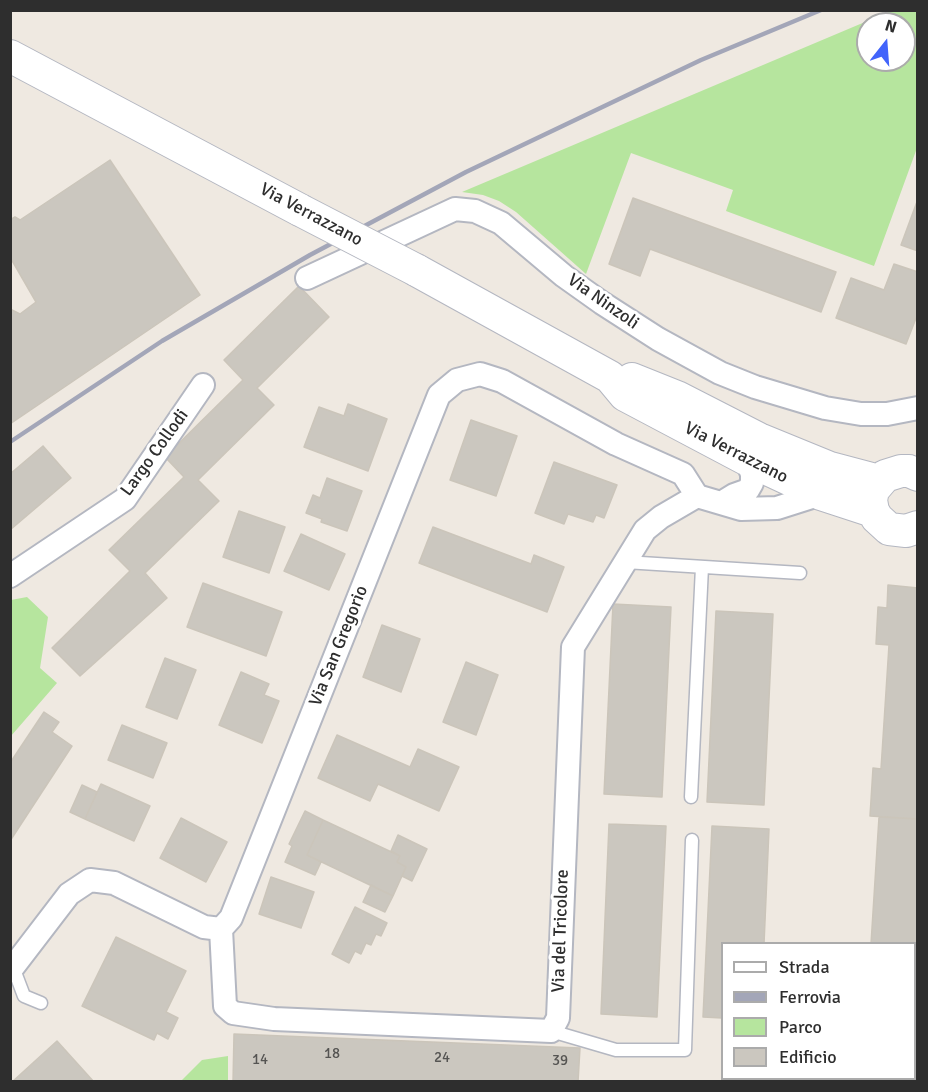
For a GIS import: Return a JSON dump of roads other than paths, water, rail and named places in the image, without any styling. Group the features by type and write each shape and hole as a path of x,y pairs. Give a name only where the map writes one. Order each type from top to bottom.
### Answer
{"main road":[{"name":"Via Verrazzano","path":"10,56 416,270 610,377 625,395 746,459 821,494 876,496"},
{"name":"Via Verrazzano","path":"610,377 633,380 677,397 759,439 830,468 876,496 882,525 889,529 906,531 916,529"},
{"path":"876,496 893,472 909,471 917,474"}],"street":[{"name":"Via Ninzoli","path":"307,278 455,209 476,211 501,223 564,276 602,303 658,339 720,373 755,387 825,408 861,414 887,414 918,408"},
{"name":"Via San Gregorio","path":"221,928 231,918 439,395 457,380 480,374 502,381 616,444 683,474 697,496"},
{"name":"Largo Collodi","path":"10,576 125,499 203,385"},
{"path":"722,503 748,490 752,483 752,474 746,459"},
{"path":"697,496 741,509 777,508 821,494"},
{"name":"Via del Tricolore","path":"551,1030 558,1018 573,647 645,531 661,517 697,496"},
{"path":"11,967 69,894 90,880 114,883 204,927 221,928 225,1006 233,1013 274,1019 551,1030"}],"lane":[{"path":"626,562 800,573"},
{"path":"691,797 702,567"},
{"path":"551,1030 616,1050 685,1050 692,840"},
{"path":"11,967 24,996 41,1003"}],"railway":[{"path":"10,442 162,341 310,255 466,172 701,60 821,10"}]}
